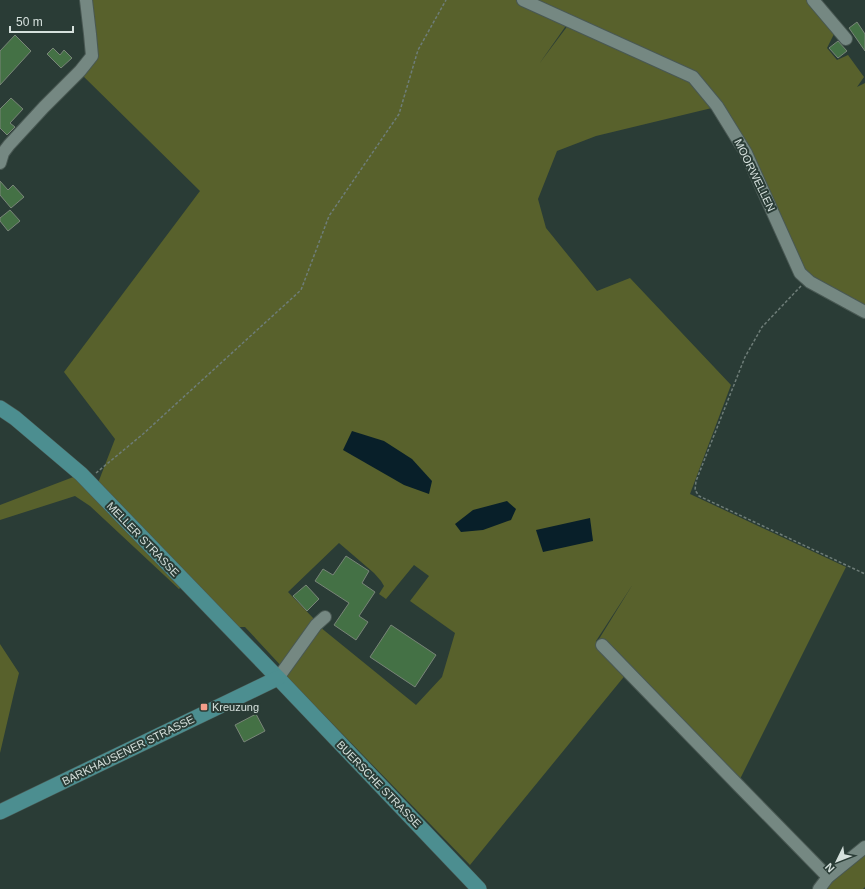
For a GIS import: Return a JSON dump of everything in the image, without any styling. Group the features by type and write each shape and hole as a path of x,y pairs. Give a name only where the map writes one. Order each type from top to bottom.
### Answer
{"main road":[{"name":"MELLER STRASSE","path":"0,408 15,418 81,474 278,678"},
{"name":"BARKHAUSENER STRASSE","path":"0,812 278,678"},
{"name":"BUERSCHE STRASSE","path":"278,678 480,889"}],"street":[{"name":"MOORWELLEN","path":"523,0 693,78 717,106 746,153 800,273 865,312"},
{"path":"812,0 846,39"},
{"path":"1,155 44,107 80,71 92,56 89,1"},
{"path":"278,678 316,625 325,616"},
{"path":"602,645 828,877"},
{"path":"819,889 828,877 865,847"}],"path":[{"path":"87,481 143,434 301,290 329,216 399,114 418,50 446,0"},
{"path":"808,279 762,327 745,357 696,481 695,490 699,496 865,574"}],"green space":[{"path":"88,0 808,0 835,32 827,48 837,60 848,55 864,77 857,87 865,83 865,309 813,280 803,270 748,153 720,107 693,76 570,20 539,64 569,24 692,79 716,107 596,136 557,151 538,199 546,228 597,291 630,278 731,385 690,494 846,567 738,783 599,639 633,584 596,641 627,673 470,865 286,676 320,627 416,705 442,677 455,633 410,601 429,576 414,565 386,599 379,594 384,586 381,581 374,573 339,543 288,592 315,620 283,668 245,627 239,627 98,483 115,439 64,372 200,191 81,74 95,58 92,20"},
{"path":"76,476 182,586 179,589 90,506 75,496 0,520 0,505"},
{"path":"0,644 19,673 0,753"},
{"path":"865,853 865,887 863,889 823,889"}],"water":[{"path":"352,431 384,441 412,459 432,481 429,494 404,485 343,450"},
{"path":"507,501 516,509 511,520 483,530 461,532 455,524 473,510"},
{"path":"590,518 593,541 543,552 536,530"}],"building":[{"path":"857,22 865,34 865,51 849,28"},
{"path":"15,35 31,51 0,85 0,51"},
{"path":"838,41 847,51 838,58 829,48"},
{"path":"53,48 60,55 64,50 72,58 61,68 47,54"},
{"path":"11,98 23,109 10,123 15,127 7,135 0,128 0,109"},
{"path":"0,181 8,190 13,185 24,197 11,208 0,195"},
{"path":"10,210 20,221 8,231 0,221 0,218"},
{"path":"346,556 369,571 362,583 375,592 359,616 368,622 356,640 334,625 349,603 315,581 323,569 333,575"},
{"path":"306,585 319,599 307,611 293,596"},
{"path":"391,625 436,655 415,687 370,657"},
{"path":"256,714 265,731 244,742 235,725"}],"place":[{"name":"Kreuzung","path":"204,707"}]}
